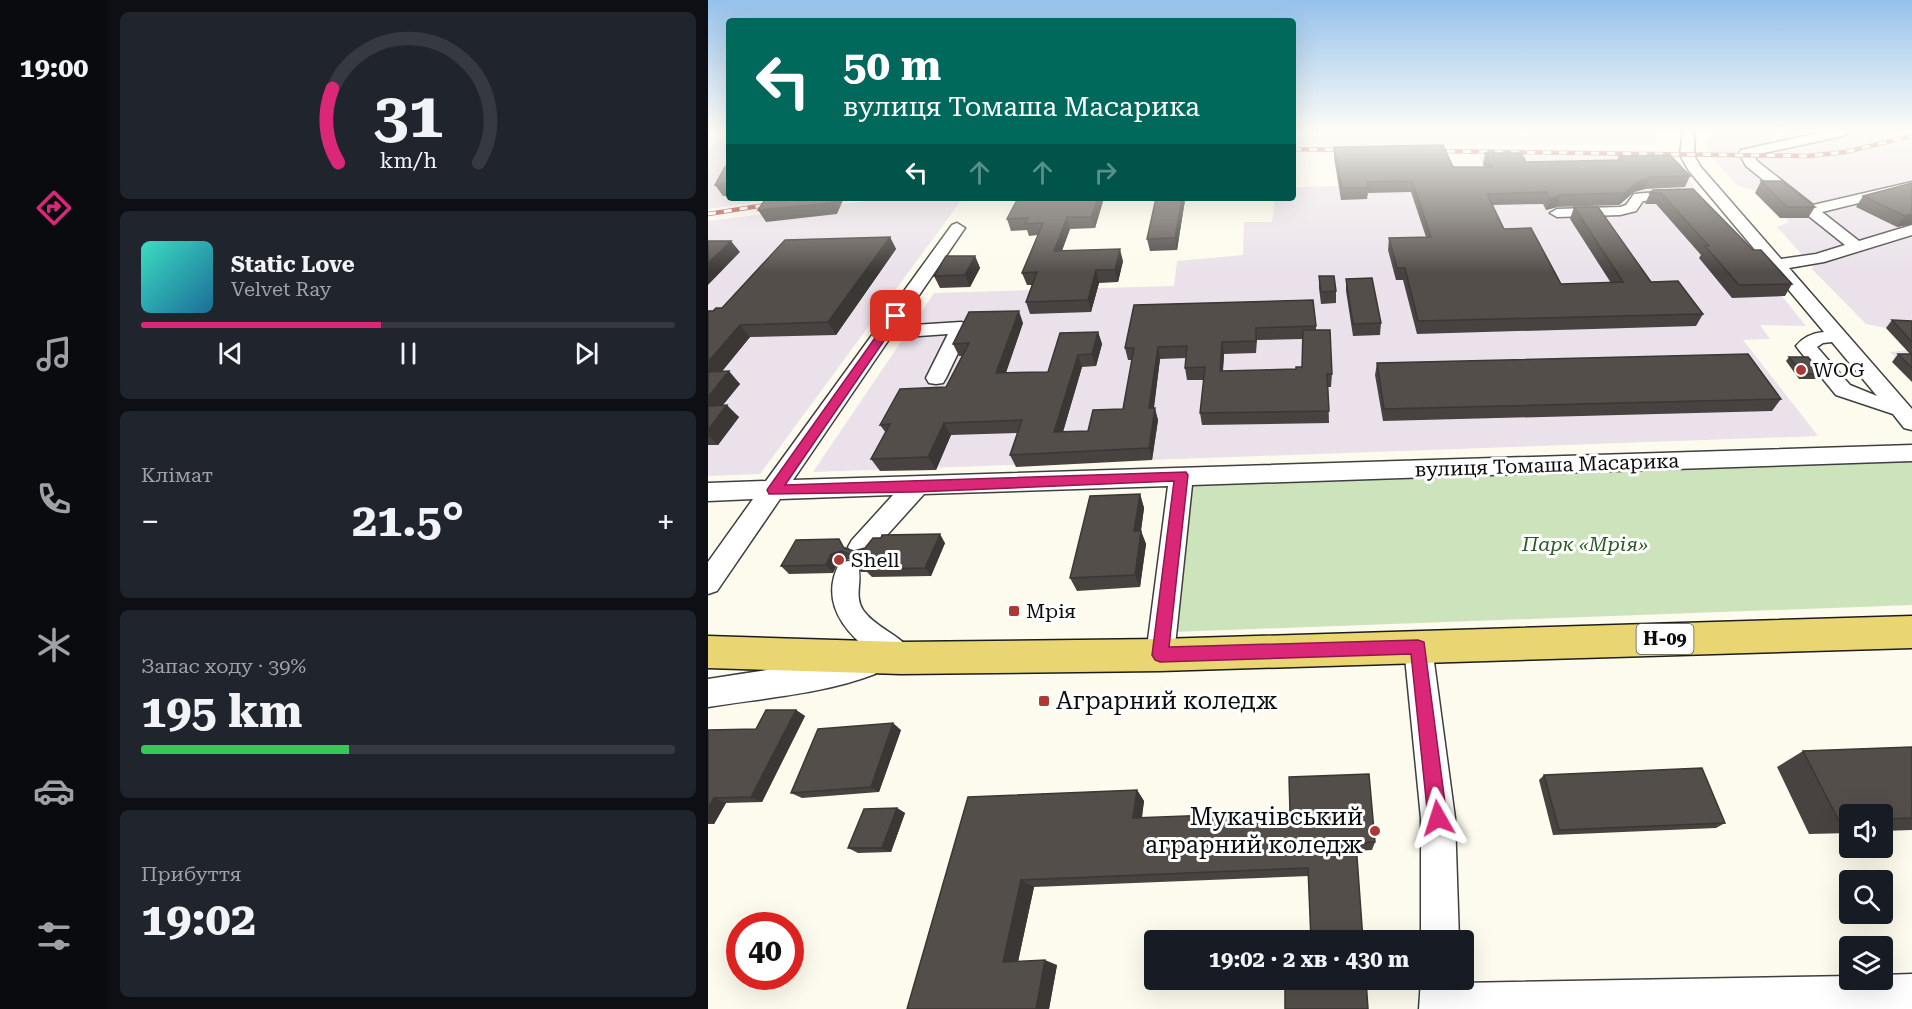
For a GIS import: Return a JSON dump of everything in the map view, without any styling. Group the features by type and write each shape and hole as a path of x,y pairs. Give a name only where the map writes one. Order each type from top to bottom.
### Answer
{"main road":[{"name":"Н-09","path":"1418,647 1912,632"},
{"path":"708,652 901,658 1160,655 1418,647"}],"street":[{"path":"1705,179 1905,416"},
{"path":"1772,179 1857,247"},
{"path":"1812,210 1912,186"},
{"path":"1557,213 1620,212 1631,208 1639,197 1646,195 1716,194"},
{"path":"708,583 957,228"},
{"path":"1776,265 1818,259 1912,230"},
{"path":"1885,237 1903,246"},
{"path":"883,333 961,328 936,378"},
{"path":"1836,336 1818,338 1806,346 1843,390 1905,416"},
{"name":"вулиця Томаша Масарика","path":"708,492 1912,453"},
{"path":"1160,655 1181,475"},
{"path":"861,547 916,487"},
{"path":"848,572 844,585 844,602 850,618 901,658"},
{"path":"1418,647 1438,818 1440,930"},
{"path":"708,693 812,677 901,658"},
{"path":"1439,997 1912,994"}],"shaded area":[{"path":"708,179 726,179 726,201 761,201 708,209"},
{"path":"1466,179 1688,179 1806,326 1760,325 1770,339 1743,340 1818,436 813,472 934,293 1174,286 1177,261 1243,255 1244,222 1272,222 1275,201 1296,201 1296,187 1439,184"},
{"path":"1732,179 1912,179 1912,358 1896,358 1890,352 1907,350 1886,328 1866,324 1811,268 1814,268 1777,227 1789,222 1787,219 1780,218 1755,193 1756,191 1737,185"},
{"path":"868,201 961,201 760,474 708,476 708,221"}],"green space":[{"name":"Парк «Мрія»","path":"1912,461 1912,605 1171,632 1189,485"}],"building":[{"path":"718,179 726,179 726,183 715,185"},
{"path":"1340,179 1644,179 1624,193 1560,195 1550,199 1546,192 1487,194 1504,229 1531,228 1561,284 1623,282 1574,207 1598,207 1651,282 1678,281 1703,314 1418,321 1405,268 1397,268 1389,238 1431,237 1412,181 1367,182 1368,188 1342,188"},
{"path":"1761,181 1782,181 1815,207 1787,207"},
{"path":"1912,183 1912,214 1905,216 1863,196"},
{"path":"1693,189 1753,250 1761,250 1792,284 1739,285 1705,246 1709,246 1661,193 1650,193 1653,190"},
{"path":"764,201 832,201 831,203 758,210"},
{"path":"1016,201 1097,201 1091,217 1067,217 1054,251 1120,249 1115,270 1096,270 1088,300 1026,302 1037,272 1022,273 1043,223 1025,224 1028,218 1007,219"},
{"path":"1155,201 1181,201 1175,238 1147,239"},
{"path":"890,237 828,322 740,325 708,362 708,311 722,308 785,240"},
{"path":"708,241 731,241 708,263"},
{"path":"946,256 975,256 965,275 934,276"},
{"path":"1319,276 1334,276 1336,291 1321,292"},
{"path":"1372,278 1381,323 1353,324 1346,279"},
{"path":"1313,300 1316,326 1256,328 1256,341 1222,342 1220,371 1302,367 1303,330 1330,330 1332,374 1327,374 1329,411 1200,413 1205,367 1185,368 1187,346 1158,347 1149,408 1155,408 1149,448 1010,455 1022,420 944,423 928,457 871,459 890,424 880,425 900,389 946,387 969,343 953,344 969,312 1019,311 996,373 1048,372 1060,333 1098,332 1092,354 1078,355 1054,432 1088,431 1093,410 1123,409 1134,348 1125,348 1134,305"},
{"path":"1892,320 1912,321 1912,342"},
{"path":"1748,354 1781,399 1384,409 1377,363"},
{"path":"1898,354 1912,354 1912,368"},
{"path":"1789,357 1808,357 1823,374 1803,374"},
{"path":"729,371 708,397 708,372"},
{"path":"727,405 708,430 708,406"},
{"path":"1140,494 1134,531 1141,531 1135,575 1070,578 1090,496"},
{"path":"940,534 925,568 865,569 868,563 854,564 852,555 841,551 831,554 826,565 781,566 796,540 839,539 844,548 854,551 865,548 873,538 881,538 882,535"},
{"path":"766,710 796,710 751,797 714,798 708,808 708,730 756,729"},
{"path":"893,723 871,787 791,793 818,729"},
{"path":"1912,747 1912,818 1893,819 1893,804 1839,804 1839,821 1803,751"},
{"path":"1702,768 1725,823 1559,830 1544,775"},
{"path":"1369,774 1375,842 1356,843 1362,930 1311,930 1308,868 1021,880 1003,962 1045,960 1036,1009 907,1009 968,797 1137,790 1133,818 1290,812 1289,777"},
{"path":"897,808 882,848 848,848 864,809"},
{"path":"1285,990 1367,990 1368,1009 1285,1009"}],"railway":[{"path":"708,214 791,201"}],"place":[{"name":"WOG","path":"1801,370"},
{"name":"Shell","path":"839,560"},
{"name":"Мрія","path":"1014,611"},
{"name":"Аграрний коледж","path":"1044,701"},
{"name":"Мукачівський аграрний коледж","path":"1375,831"}],"route":[{"path":"896,316 774,490 916,487 1181,475 1160,655 1418,647 1438,818"}]}
